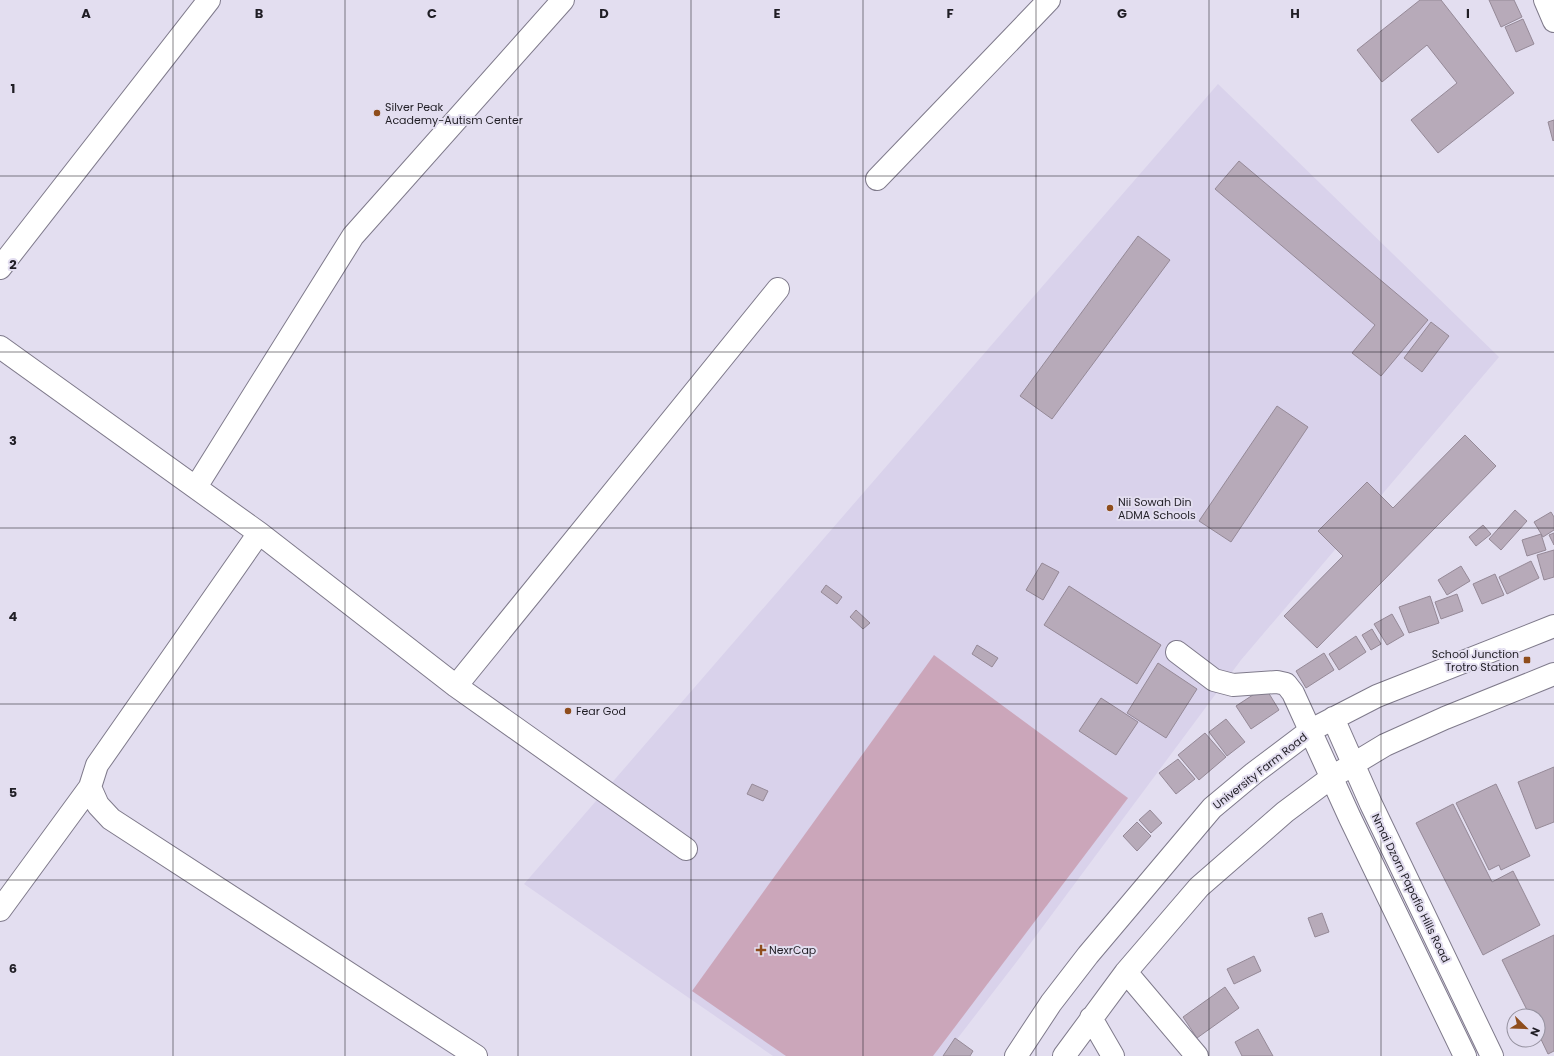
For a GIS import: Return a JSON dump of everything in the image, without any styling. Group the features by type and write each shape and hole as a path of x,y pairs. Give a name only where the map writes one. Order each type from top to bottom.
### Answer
{"street":[{"path":"0,268 209,0"},
{"path":"196,487 353,236 563,0"},
{"path":"877,179 1049,0"},
{"path":"1545,0 1554,21"},
{"path":"456,686 778,289"},
{"path":"0,346 260,533 456,686 686,849"},
{"path":"0,910 90,787 97,765 260,533"},
{"name":"University Farm Road","path":"1016,1056 1051,1003 1088,955 1212,808 1282,751 1311,730 1377,696 1554,626"},
{"path":"1177,652 1214,680 1233,685 1277,682 1286,684 1294,693 1350,818 1465,1056"},
{"path":"1064,1056 1126,972 1199,886 1285,812 1332,777 1385,745 1444,718 1554,674"},
{"name":"Nmai Dzorn Papafio Hills Road","path":"1333,718 1371,804 1492,1056"},
{"path":"90,787 98,805 111,819 476,1056"},
{"path":"1126,972 1197,1056"},
{"path":"1091,1018 1113,1056"}],"shaded area":[{"name":"Nii Sowah Din ADMA Schools","path":"1218,84 1499,357 1241,660 1021,956 944,1056 773,1056 524,884"},
{"path":"934,655 1128,798 933,1056 786,1056 692,991"}],"building":[{"path":"1420,0 1441,0 1514,93 1438,153 1411,120 1457,83 1427,45 1382,82 1357,50"},
{"path":"1489,0 1514,0 1522,17 1501,27"},
{"path":"1523,19 1534,44 1516,52 1505,27"},
{"path":"1554,120 1554,140 1553,141 1548,122"},
{"path":"1239,161 1428,320 1381,376 1352,353 1375,325 1215,189"},
{"path":"1138,236 1170,260 1052,419 1020,396"},
{"path":"1431,322 1449,336 1422,372 1404,358"},
{"path":"1277,406 1308,427 1231,542 1199,521"},
{"path":"1465,435 1496,466 1317,648 1284,616 1343,556 1318,531 1367,482 1393,508"},
{"path":"1515,510 1527,521 1501,550 1489,539"},
{"path":"1551,512 1554,517 1554,530 1543,537 1534,522"},
{"path":"1483,525 1491,534 1476,546 1469,537"},
{"path":"1554,533 1554,545 1549,535"},
{"path":"1541,534 1546,550 1527,556 1522,540"},
{"path":"1554,550 1554,577 1544,580 1537,555"},
{"path":"1531,561 1539,578 1507,594 1499,577"},
{"path":"1042,563 1059,572 1043,600 1026,590"},
{"path":"1461,566 1470,581 1447,595 1438,580"},
{"path":"1495,574 1504,595 1482,604 1473,584"},
{"path":"826,585 842,597 837,604 821,592"},
{"path":"1069,586 1161,645 1137,684 1044,625"},
{"path":"1457,594 1463,611 1441,619 1435,602"},
{"path":"1430,596 1439,623 1409,633 1399,607"},
{"path":"856,610 870,623 863,629 850,617"},
{"path":"1392,614 1404,635 1387,645 1374,624"},
{"path":"1372,629 1381,644 1371,650 1362,635"},
{"path":"1356,636 1366,652 1339,670 1329,654"},
{"path":"977,645 998,658 992,667 972,654"},
{"path":"1324,653 1334,670 1306,688 1296,671"},
{"path":"1158,663 1197,689 1166,738 1127,713"},
{"path":"1265,687 1279,710 1251,729 1236,706"},
{"path":"1101,698 1138,722 1116,755 1079,731"},
{"path":"1226,719 1245,742 1227,756 1209,732"},
{"path":"1205,733 1226,757 1199,780 1178,755"},
{"path":"1178,759 1195,779 1176,794 1159,773"},
{"path":"1554,767 1554,822 1536,829 1518,782"},
{"path":"752,784 768,791 763,801 747,794"},
{"path":"1496,784 1530,856 1501,870 1499,865 1489,870 1456,803"},
{"path":"1453,804 1492,882 1513,871 1540,925 1483,955 1416,823"},
{"path":"1150,810 1162,823 1151,833 1139,820"},
{"path":"1137,822 1151,836 1137,851 1123,836"},
{"path":"1322,913 1329,932 1315,937 1308,918"},
{"path":"1554,935 1554,1051 1548,1054 1545,1048 1546,1008 1526,1008 1502,960"},
{"path":"1254,956 1261,971 1234,984 1227,969"},
{"path":"1225,987 1239,1008 1197,1038 1183,1017"},
{"path":"1258,1029 1273,1056 1242,1056 1235,1042"},
{"path":"955,1038 973,1051 970,1056 943,1056"}],"place":[{"name":"Silver Peak Academy-Autism Center","path":"377,113"},
{"name":"Nii Sowah Din ADMA Schools","path":"1110,508"},
{"name":"School Junction Trotro Station","path":"1527,660"},
{"name":"Fear God","path":"568,711"},
{"name":"NexrCap","path":"761,950"}]}
